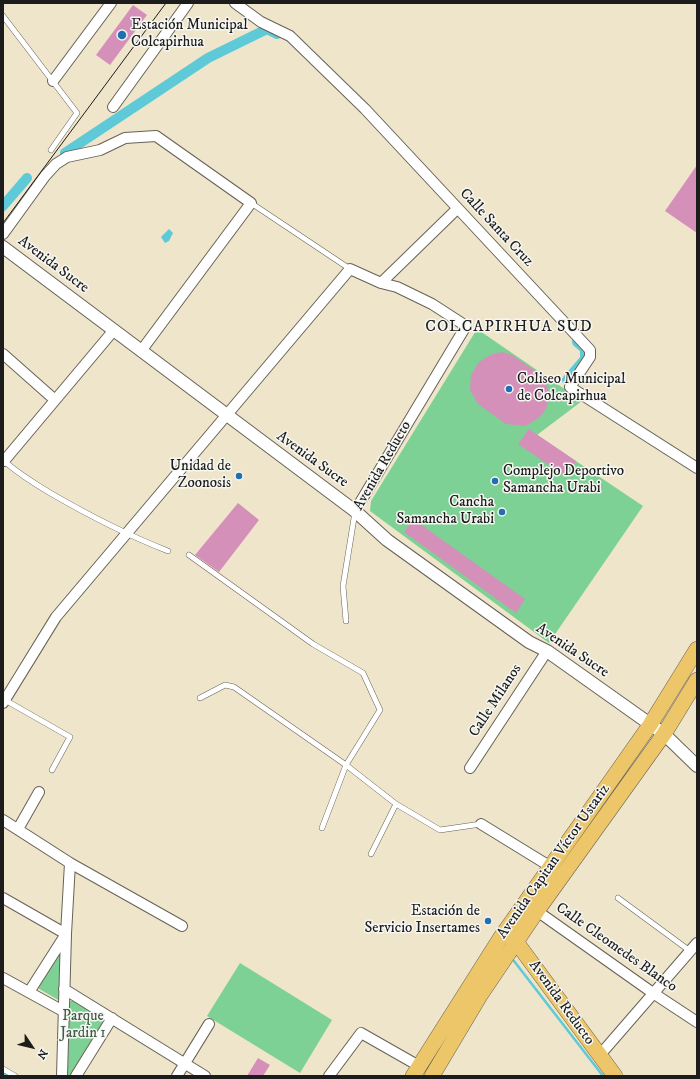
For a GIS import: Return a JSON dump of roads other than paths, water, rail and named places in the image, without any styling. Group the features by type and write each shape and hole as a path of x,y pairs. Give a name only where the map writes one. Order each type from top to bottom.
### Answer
{"main road":[{"name":"Avenida Capitan Víctor Ustariz","path":"416,1071 504,932 650,725 697,649"},
{"name":"Avenida Capitan Víctor Ustariz","path":"432,1076 481,994 517,943 537,911 664,734 697,680"},
{"name":"Avenida Reducto","path":"504,932 517,943 615,1076"}],"street":[{"path":"53,81 110,3"},
{"path":"113,107 188,3"},
{"name":"Calle Santa Cruz","path":"235,3 261,22 290,36 365,109 590,350 590,357 570,387 697,468"},
{"path":"3,234 45,176 56,164 67,157 100,150 125,138 156,136 251,202 141,351"},
{"path":"4,700 56,618 350,269 381,283 457,209"},
{"name":"Avenida Sucre","path":"3,247 225,416 355,511 387,540 529,642 547,651 664,734 697,766"},
{"name":"Avenida Reducto","path":"355,511 466,326 432,304 397,288 381,283"},
{"path":"4,461 114,330"},
{"path":"3,354 55,400"},
{"name":"Calle Milanos","path":"470,768 547,651"},
{"path":"18,829 39,792"},
{"path":"3,820 70,863 182,926"},
{"path":"481,824 551,867"},
{"path":"62,1076 63,1011 70,863"},
{"path":"3,898 66,934"},
{"name":"Calle Cleomedes Blanco","path":"537,911 653,993 697,1022"},
{"path":"29,992 66,934"},
{"path":"599,1056 694,947"},
{"path":"3,978 63,1011"},
{"path":"64,989 204,1076"},
{"path":"76,1076 112,1018"},
{"path":"177,1076 209,1024"},
{"path":"329,1076 361,1033 416,1071"}],"lane":[{"path":"3,16 77,114 51,150"},
{"path":"251,202 350,269"},
{"path":"4,461 16,472 84,513 127,535 168,551"},
{"name":"Avenida Reducto","path":"346,621 342,586 355,511"},
{"path":"189,555 313,644 364,673 380,710 346,765 322,828"},
{"path":"200,698 224,686 234,687 346,765 396,804 440,830 481,824"},
{"path":"4,700 70,737 52,770"},
{"path":"371,854 396,804"},
{"path":"618,898 694,947"},
{"path":"3,1069 15,1076"}],"water":[{"path":"169,229 173,233 169,241 165,243 161,237"}],"waterway":[{"path":"65,153 208,58 267,29 277,34"},
{"path":"3,206 27,178"},
{"path":"567,380 585,359 585,349 577,342"},
{"path":"514,961 603,1076"},
{"path":"3,1073 8,1076"}],"tram line":[{"path":"3,223 166,3"}],"place":[{"name":"Estación Municipal Colcapirhua","path":"122,35"},
{"name":"Coliseo Municipal de Colcapirhua","path":"509,389"},
{"name":"Unidad de Zoonosis","path":"239,476"},
{"name":"Complejo Deportivo Samancha Urabi","path":"495,481"},
{"name":"Cancha Samancha Urabi","path":"502,512"},
{"name":"Estación de Servicio Insertames","path":"488,921"}],"district":[{"name":"COLCAPIRHUA SUD","path":"509,328"}],"park label":[{"name":"Parque Jardin 1","path":"83,1026"}]}
